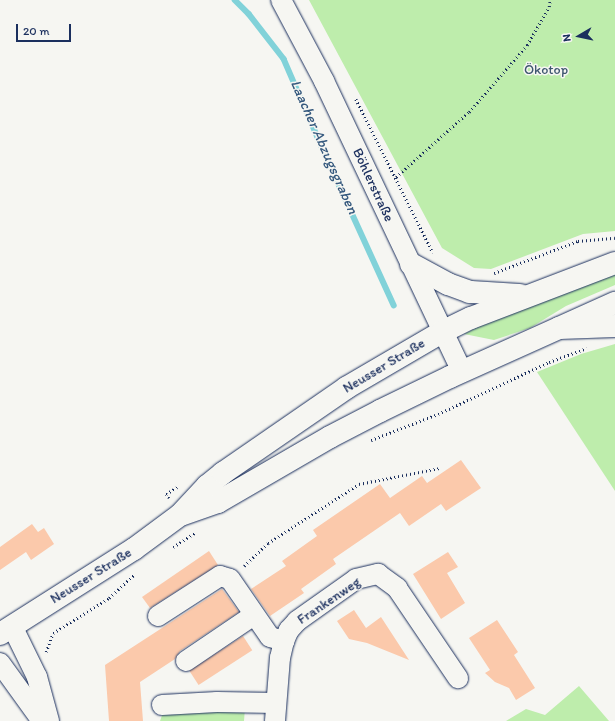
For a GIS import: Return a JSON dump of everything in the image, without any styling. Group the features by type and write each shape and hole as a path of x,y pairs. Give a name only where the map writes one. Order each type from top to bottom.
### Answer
{"main road":[{"name":"Neusser Straße","path":"6,630 134,549 180,515 207,486 223,473 346,388 442,332 525,296 615,263"},
{"path":"411,264 448,284 470,292 525,296"},
{"name":"Neusser Straße","path":"180,515 218,502 330,436 462,372 615,303"},
{"path":"558,328 615,326"}],"street":[{"name":"Böhlerstraße","path":"281,0 324,81 462,372"},
{"name":"Frankenweg","path":"275,712 284,641 297,621 356,579 378,574 397,588 458,678"},
{"path":"158,616 220,576 230,579 270,637 284,641"},
{"path":"186,661 254,615"},
{"path":"6,630 37,677 49,721"},
{"path":"0,663 42,721"},
{"path":"162,705 217,702 275,712"}],"path":[{"path":"396,178 468,112 527,45 549,7 550,0"},
{"path":"354,97 436,258"},
{"path":"491,274 578,241 615,238"},
{"path":"370,440 438,414 549,362 593,347"},
{"path":"230,579 268,543 359,484 440,468"},
{"path":"170,550 200,529"},
{"path":"45,654 53,633 109,598 140,569"}],"green space":[{"name":"Ökotop","path":"309,0 615,0 615,231 583,234 491,269 474,268 442,248"},
{"path":"615,270 615,285 566,306 530,328 494,340 464,334 519,306"},
{"path":"615,344 615,491 537,372 581,354"},
{"path":"579,686 609,721 506,721 526,709 545,715"},
{"path":"245,708 244,721 160,721 164,710"}],"building":[{"path":"461,460 481,488 446,511 441,504 409,526 400,513 333,559 336,564 301,589 304,593 270,616 251,589 286,566 282,561 317,536 313,530 380,484 390,498 422,476 427,483"},
{"path":"32,524 38,532 44,528 54,544 31,560 26,552 0,570 0,547"},
{"path":"209,551 218,565 150,608 142,597"},
{"path":"448,552 458,567 447,573 465,603 441,619 413,574"},
{"path":"222,589 239,612 180,651 175,659 140,682 143,721 109,721 105,665"},
{"path":"354,610 366,628 381,617 409,660 367,643 349,639 337,621"},
{"path":"497,620 518,652 514,655 535,688 516,700 509,688 495,682 485,673 490,670 469,638"},
{"path":"243,636 252,650 199,685 189,671"}],"waterway":[{"name":"Laacher Abzugsgraben","path":"235,0 249,14 284,59 326,156 394,305"}]}
